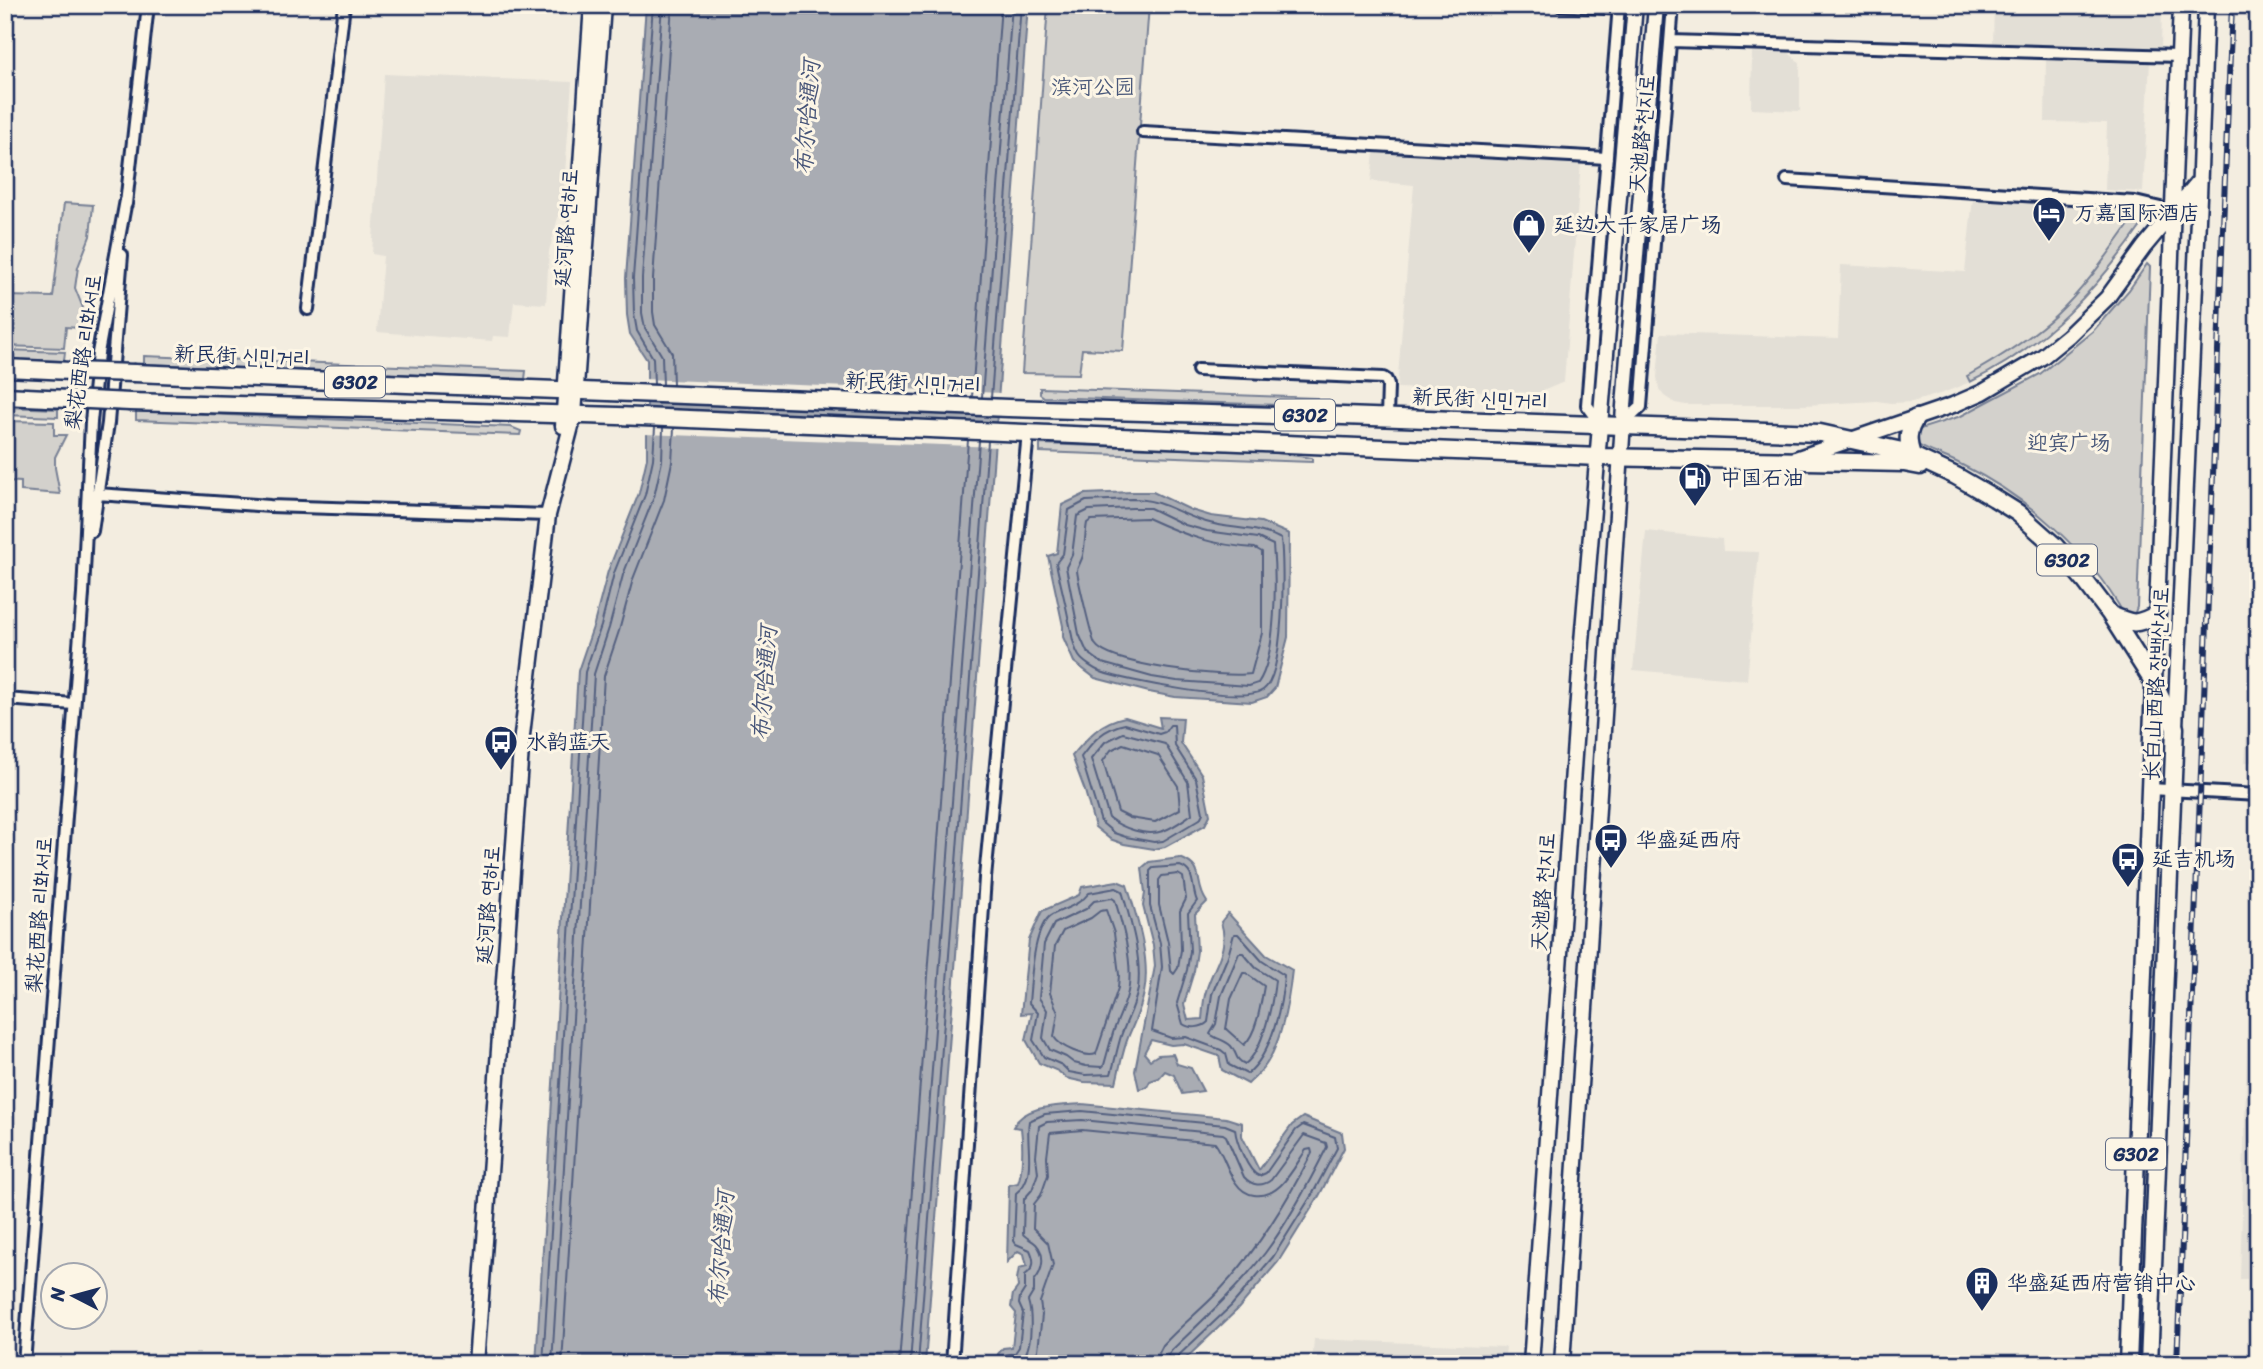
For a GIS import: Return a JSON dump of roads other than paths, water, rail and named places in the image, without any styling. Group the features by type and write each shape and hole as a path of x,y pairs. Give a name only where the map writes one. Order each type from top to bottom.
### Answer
{"highway":[{"name":"新民街 신민거리","path":"5,368 1008,408 1387,417 1820,433 1873,443 1912,455 1983,490 2029,523 2068,561 2110,614 2154,682 2175,728"},
{"name":"新民街 신민거리","path":"5,397 569,414 1620,458 1904,463 1946,472"},
{"path":"1032,433 1037,408"},
{"path":"1912,455 1909,434 1916,418"},
{"path":"2110,614 2133,623 2143,622 2157,614"},
{"name":"长白山西路 장백산서로","path":"2128,1364 2154,682"},
{"name":"长白山西路 장백산서로","path":"2149,1364 2175,728"}],"main road":[{"name":"延河路 연하로","path":"476,1364 522,735 548,515 564,452 569,414 592,5"},
{"name":"延河路 연하로","path":"570,390 603,5"},
{"name":"天池路 천지로","path":"1531,1364 1582,642 1635,5"},
{"name":"天池路 천지로","path":"1562,1364 1622,425 1656,5"},
{"name":"长白山西路 장백산서로","path":"2154,682 2181,5"},
{"name":"长白山西路 장백산서로","path":"2175,728 2206,5"},
{"name":"新民街 신민거리","path":"1794,460 1983,392 2042,357 2107,298 2200,180"},
{"name":"新民街 신민거리","path":"1820,433 1890,425"}],"street":[{"name":"梨花西路 리화서로","path":"83,594 115,353 126,200 148,5"},
{"path":"308,310 344,5"},
{"path":"1560,5 1619,7"},
{"name":"天池路 천지로","path":"1622,425 1641,407 1674,5"},
{"name":"天池路 천지로","path":"1601,424 1587,405 1619,7"},
{"path":"1671,41 2179,56"},
{"path":"1143,132 1607,158"},
{"path":"1787,180 2134,202 2173,211"},
{"name":"梨花西路 리화서로","path":"24,1364 83,594 91,422 97,367 126,200"},
{"path":"1198,370 1383,378 1388,385 1387,417"},
{"path":"952,1364 985,878 1032,433"},
{"path":"97,494 270,506 548,515"},
{"path":"5,699 74,704"},
{"path":"2150,789 2258,794"}],"water":[{"name":"布尔哈通河","path":"646,5 1028,5 925,1364 536,1364 578,671 608,571 639,493 647,458 647,360 630,334 626,278"},
{"path":"1153,492 1191,510 1211,516 1261,522 1289,534 1288,637 1275,688 1267,697 1252,702 1175,697 1095,678 1074,662 1063,637 1048,556 1057,553 1062,505 1085,494"},
{"path":"1125,717 1161,728 1159,717 1183,718 1181,743 1202,775 1210,815 1205,825 1165,847 1154,849 1124,844 1110,839 1095,827 1072,756 1101,727"},
{"path":"1180,858 1194,866 1207,902 1195,914 1197,951 1184,1004 1188,1020 1202,1019 1205,994 1222,950 1221,922 1228,913 1266,955 1292,970 1287,1005 1277,1042 1265,1066 1248,1084 1222,1070 1219,1056 1184,1044 1171,1045 1151,1040 1144,1053 1150,1060 1158,1055 1173,1054 1177,1064 1191,1068 1203,1091 1182,1094 1174,1075 1165,1071 1159,1078 1150,1081 1147,1087 1139,1089 1135,1071 1155,966 1153,945 1143,906 1145,893 1142,868 1149,862"},
{"path":"1117,881 1127,885 1139,925 1146,967 1144,993 1125,1046 1116,1083 1084,1082 1066,1078 1058,1071 1039,1063 1026,1040 1032,1013 1021,1014 1029,940 1042,911 1079,895 1082,887"},
{"path":"1082,1104 1226,1118 1242,1123 1242,1136 1259,1170 1292,1125 1303,1117 1342,1133 1344,1148 1319,1196 1278,1262 1237,1310 1180,1364 997,1364 998,1354 1003,1348 1012,1347 1016,1313 1011,1307 1013,1294 1018,1287 1019,1268 1027,1266 1024,1254 1018,1251 1007,1262 1009,1185 1018,1183 1022,1156 1021,1128 1013,1127 1019,1119 1034,1110"}],"railway":[{"path":"2177,1364 2232,5"}],"place":[{"name":"万嘉国际酒店","path":"2049,243"},
{"name":"延边大千家居广场","path":"1529,255"},
{"name":"中国石油","path":"1695,508"},
{"name":"水韵蓝天","path":"501,772"},
{"name":"华盛延西府","path":"1611,870"},
{"name":"延吉机场","path":"2128,889"},
{"name":"华盛延西府营销中心","path":"1982,1313"}],"park label":[{"name":"滨河公园","path":"1093,87"},
{"name":"迎宾广场","path":"2069,443"}]}
